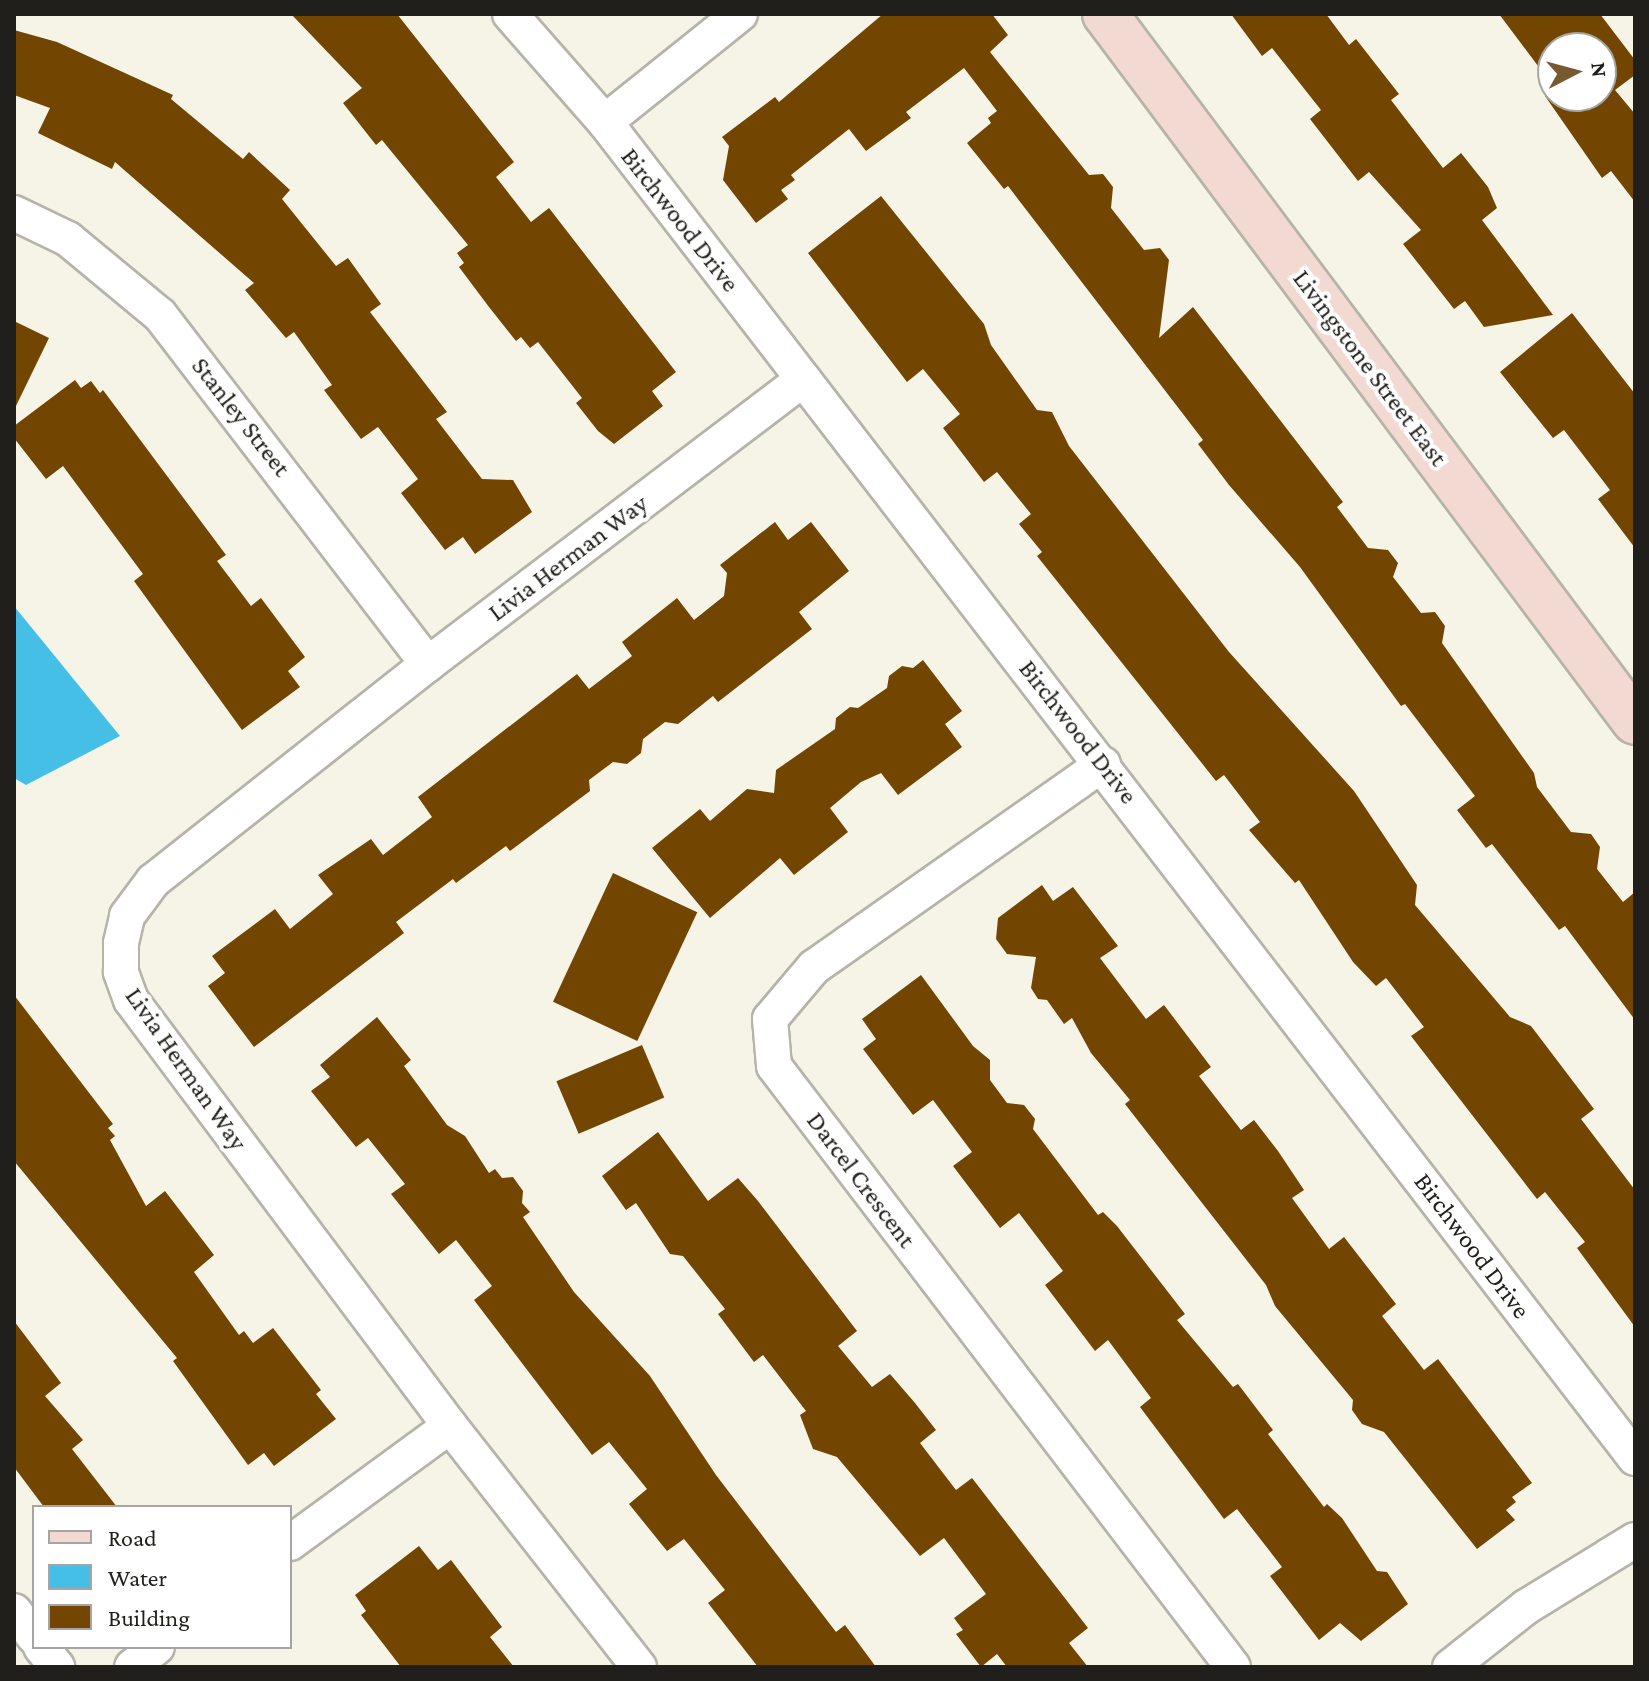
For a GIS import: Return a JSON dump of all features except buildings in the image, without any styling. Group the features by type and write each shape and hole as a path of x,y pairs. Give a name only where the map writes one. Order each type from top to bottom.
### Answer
{"street":[{"name":"Birchwood Drive","path":"510,14 605,122 1103,764 1635,1458"},
{"path":"605,122 740,14"},
{"name":"Livingstone Street East","path":"1105,14 1635,722"},
{"name":"Stanley Street","path":"14,213 68,239 160,315 428,664"},
{"name":"Livia Herman Way","path":"639,1667 450,1426 131,1000 121,972 127,916 153,881 428,664 803,379"},
{"name":"Darcel Crescent","path":"1103,764 814,967 770,1019 774,1066 1233,1667"},
{"path":"292,1542 450,1426"},
{"path":"1450,1667 1526,1607 1635,1540"},
{"path":"14,1611 32,1634"},
{"path":"43,1649 57,1667"},
{"path":"132,1667 154,1649"}],"water":[{"path":"14,606 120,736 26,785 14,778"}]}
